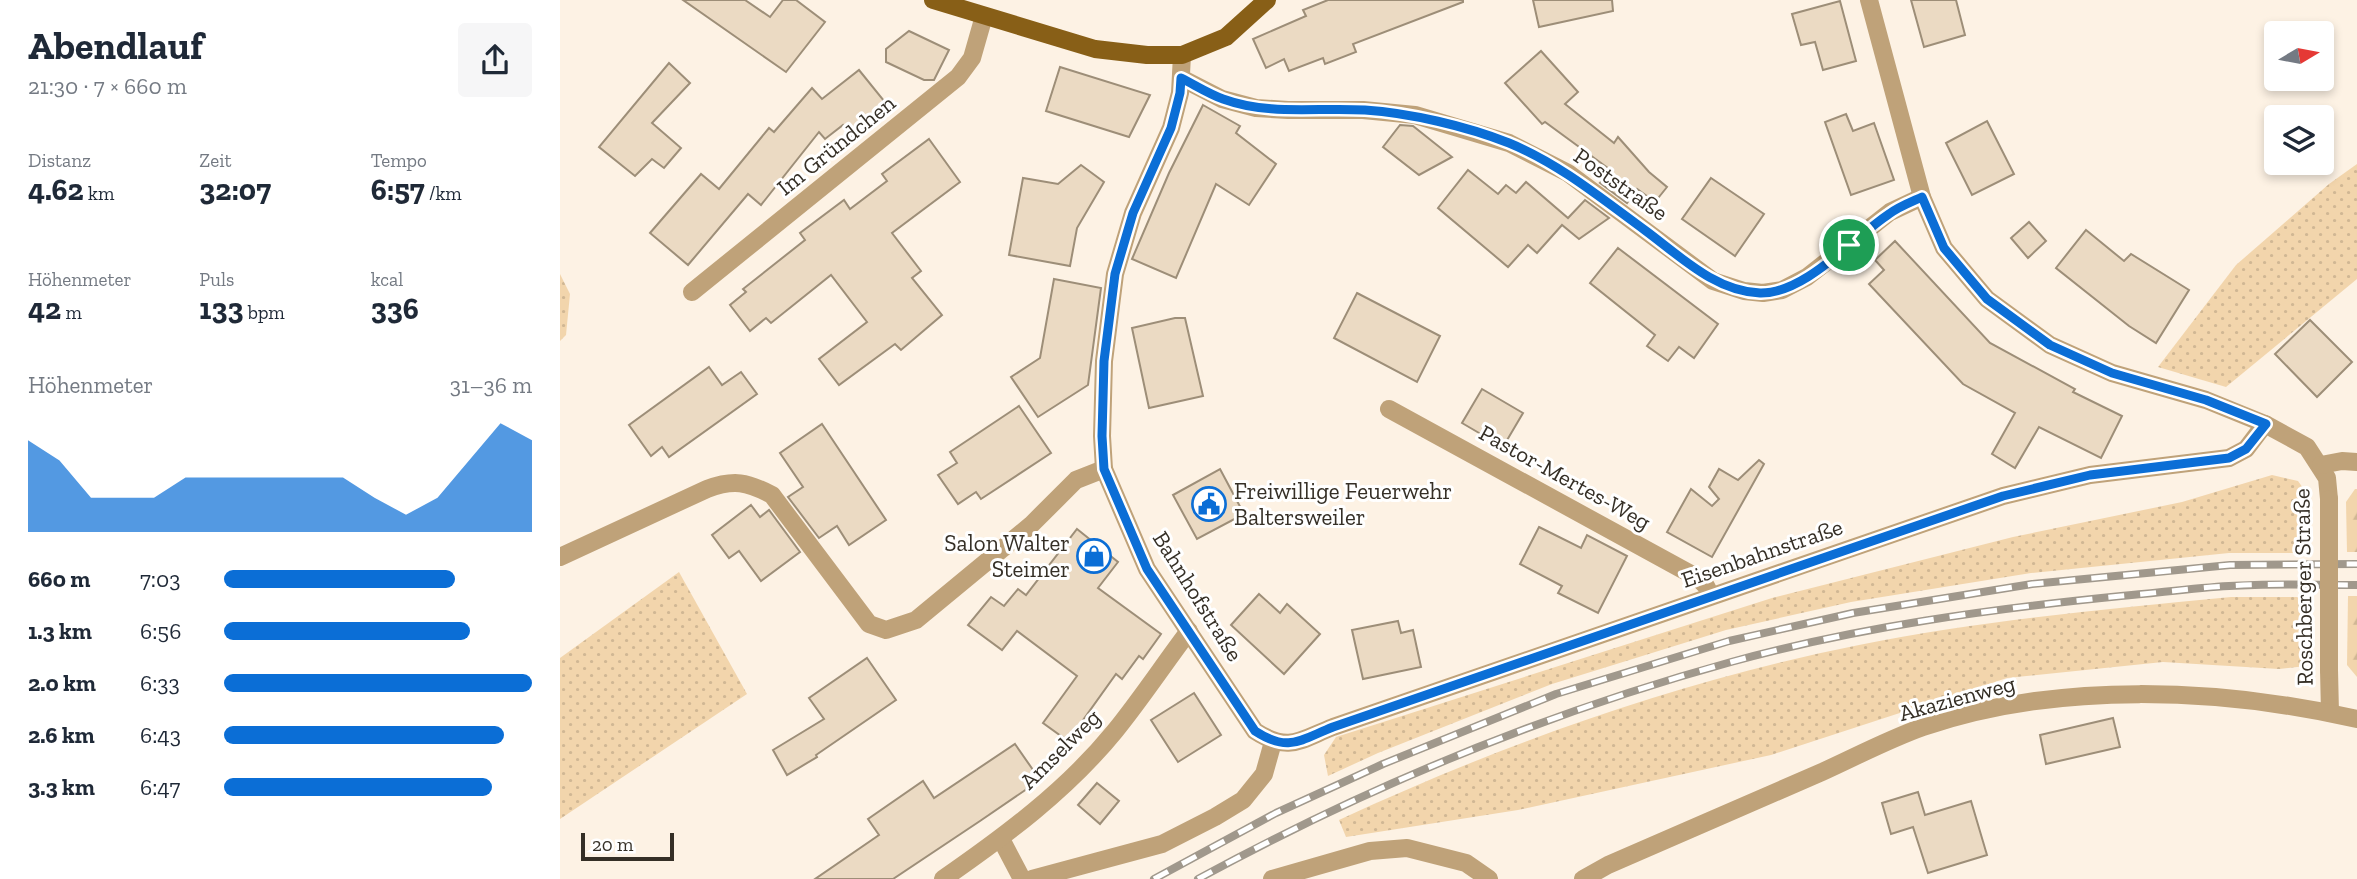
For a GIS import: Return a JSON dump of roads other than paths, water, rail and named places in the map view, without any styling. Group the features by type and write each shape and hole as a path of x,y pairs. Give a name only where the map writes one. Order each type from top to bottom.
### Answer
{"main road":[{"path":"933,0 1095,50 1147,55 1182,55 1226,37 1267,0"}],"street":[{"name":"Roschberger Straße","path":"1869,0 1922,197 1944,248 1987,299 2050,345 2112,373 2206,400 2266,424 2307,447 2321,465 2327,478 2329,499 2330,713 2357,719"},
{"name":"Im Gründchen","path":"692,292 958,77 972,58 984,16"},
{"name":"Bahnhofstraße","path":"1182,55 1180,93 1171,128 1133,213 1115,274 1104,361 1104,469 1147,569 1255,731 1273,742"},
{"name":"Poststraße","path":"1181,78 1222,99 1255,108 1363,110 1415,115 1509,143 1568,173 1713,281 1744,291 1763,293 1782,290 1807,277 1890,212 1922,197"},
{"name":"Pastor-Mertes-Weg","path":"1389,409 1698,578 1711,596"},
{"name":"Eisenbahnstraße","path":"1273,742 1289,745 1333,727 2003,496 2090,475 2229,458 2246,449 2266,424"},
{"path":"2321,465 2342,461 2357,462"},
{"path":"560,557 707,488 724,482 750,484 772,495 869,624 886,630 916,620 1031,525 1076,480 1104,469"},
{"name":"Amselweg","path":"943,879 1001,839 1069,780 1114,732 1189,631"},
{"name":"Akazienweg","path":"1583,879 1608,865 1923,727 2007,705 2098,696 2212,697 2330,713"},
{"path":"1032,879 1162,844 1215,817 1243,800 1264,774 1273,742"},
{"path":"1001,839 1022,879"},
{"path":"1272,879 1370,851 1407,848 1466,863 1489,879"}],"railway":[{"path":"1154,879 1276,813 1383,764 1556,694 1729,641 1853,613 2032,584 2230,565 2357,564"},
{"path":"1198,879 1327,813 1458,755 1593,704 1731,662 1876,629 1974,613 2229,586 2357,585"}],"place":[{"name":"Freiwillige Feuerwehr Baltersweiler","path":"1209,504"},
{"name":"Salon Walter Steimer","path":"1094,556"}]}
